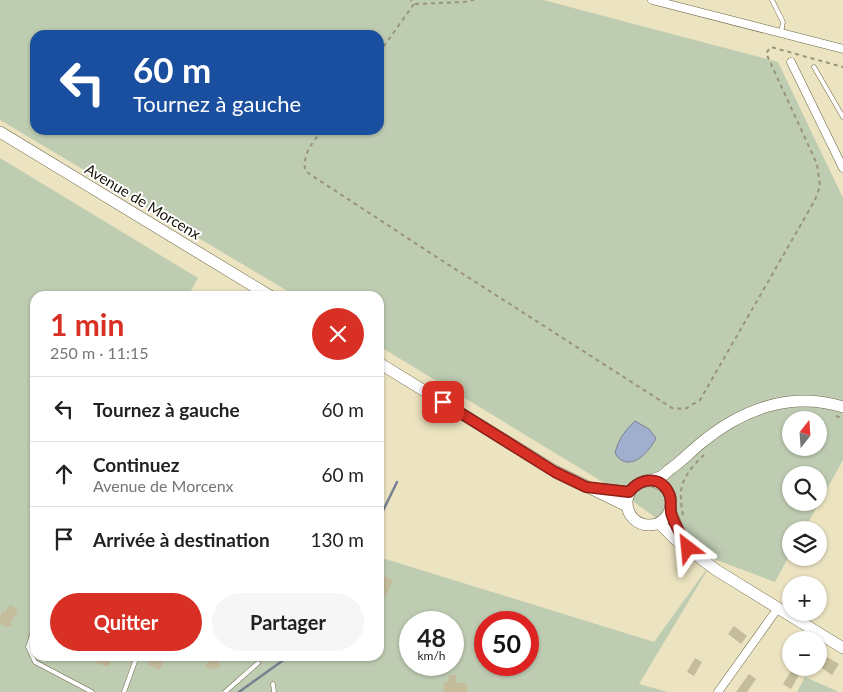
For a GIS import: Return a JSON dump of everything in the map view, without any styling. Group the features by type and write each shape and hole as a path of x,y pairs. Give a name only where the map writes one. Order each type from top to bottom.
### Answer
{"main road":[{"name":"Avenue de Morcenx","path":"0,132 262,291"},
{"path":"384,366 555,472 627,506"},
{"path":"645,481 659,483 665,487 671,499 670,510 667,515 652,525 638,522 633,518 627,506 629,492 639,483 645,481 660,477 724,425 740,416 776,404 800,401 843,408"},
{"path":"669,493 672,481 682,461"},
{"path":"586,487 629,492"},
{"path":"670,510 688,548"},
{"path":"659,522 675,539 716,570 843,648"}],"street":[{"path":"652,0 843,48"},
{"path":"791,62 843,168"},
{"path":"718,692 778,608"}],"lane":[{"path":"772,0 783,22 781,33"},
{"path":"814,67 843,117"},
{"path":"35,661 92,692"},
{"path":"124,692 135,661"},
{"path":"225,692 258,663"},
{"path":"273,684 274,692"}],"path":[{"path":"411,0 414,4"},
{"path":"414,4 474,0"},
{"path":"384,46 414,4"},
{"path":"318,135 307,151 304,160 304,171 672,408 686,409 700,400 815,200 820,186 817,164 766,53 771,46 843,67"},
{"path":"830,415 843,418"},
{"path":"684,520 680,498 682,487 687,474 704,454"}],"green space":[{"path":"0,0 543,0 778,62 843,198 843,460 827,489 827,466 782,466 782,511 815,511 809,521 782,521 782,566 784,566 775,582 714,559 624,495 384,349 384,291 288,291 0,120"},
{"path":"0,158 198,278 191,291 30,291 30,661 384,661 384,559 654,642 714,559 639,684 668,692 0,692"},
{"path":"805,677 839,692 797,692"}],"water":[{"path":"635,421 649,429 656,438 641,457 631,462 625,462 615,453 622,436"}],"building":[{"path":"384,576 393,580 384,597"},
{"path":"10,605 18,610 11,622 12,626 6,627 0,623 0,616"},
{"path":"734,626 747,636 741,644 728,634"},
{"path":"827,657 839,664 832,675 827,672"},
{"path":"695,658 702,662 694,676 687,672"},
{"path":"95,661 111,661 108,667"},
{"path":"150,661 163,662 160,670 148,665"},
{"path":"209,661 218,661 220,667 210,669 205,667"},
{"path":"749,674 756,679 747,692 736,692"},
{"path":"449,676 456,676 456,683 467,683 467,692 444,692 444,684 449,680"},
{"path":"788,676 798,676 791,689 783,684"}],"waterway":[{"path":"384,509 397,482"},
{"path":"239,692 282,661"}],"route":[{"path":"443,402 555,472 586,487 629,492 633,487 645,481 659,483 669,493 672,517 688,548"}]}
